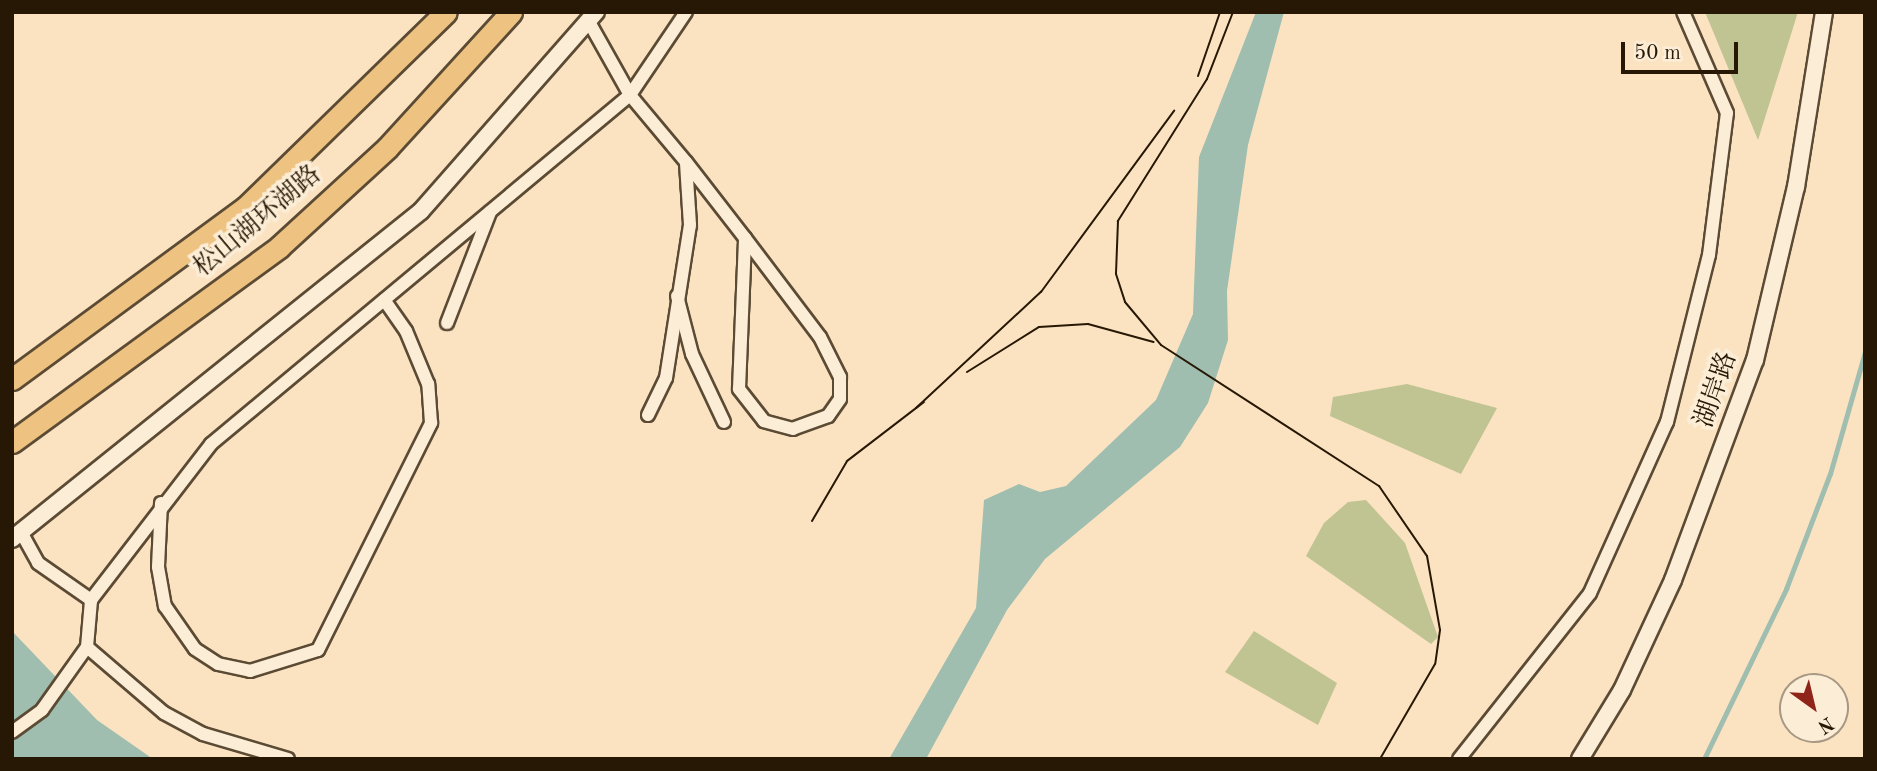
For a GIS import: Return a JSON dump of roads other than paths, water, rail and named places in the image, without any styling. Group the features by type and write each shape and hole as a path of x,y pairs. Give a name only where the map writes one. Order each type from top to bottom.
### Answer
{"main road":[{"name":"松山湖环湖路","path":"12,379 246,207 446,12"},
{"name":"松山湖环湖路","path":"12,442 279,247 387,148 511,12"}],"street":[{"path":"12,732 42,710 76,667 87,647 91,600 161,503 211,444 630,95 686,12"},
{"path":"1459,759 1590,593 1667,422 1709,256 1727,113 1683,12"},
{"name":"湖岸路","path":"1580,759 1622,690 1673,580 1755,360 1796,187 1824,12"},
{"path":"91,600 38,563 17,536 421,211 593,17 630,95 686,162 745,238 820,337 840,377 840,399 828,416 793,429 764,421 739,389 745,238"},
{"path":"648,415 666,378 676,293 690,226 686,162"},
{"path":"447,323 491,209"},
{"path":"676,293 692,354 724,422"},
{"path":"161,503 159,567 165,606 195,649 250,671 318,650 431,423 428,384 407,331 384,300"},
{"path":"87,647 164,713 203,734 288,759"}],"waterway":[{"path":"1704,759 1786,589 1830,474 1865,352"}],"tram line":[{"path":"1198,76 1220,12"},
{"path":"1233,12 1207,79 1118,221 1116,274 1125,302 1161,345 1379,486 1427,556 1440,630 1435,664 1380,759"},
{"path":"916,408 1041,292 1174,111"},
{"path":"967,372 1039,327 1088,324 1154,342"},
{"path":"812,521 847,461 924,402"}]}
